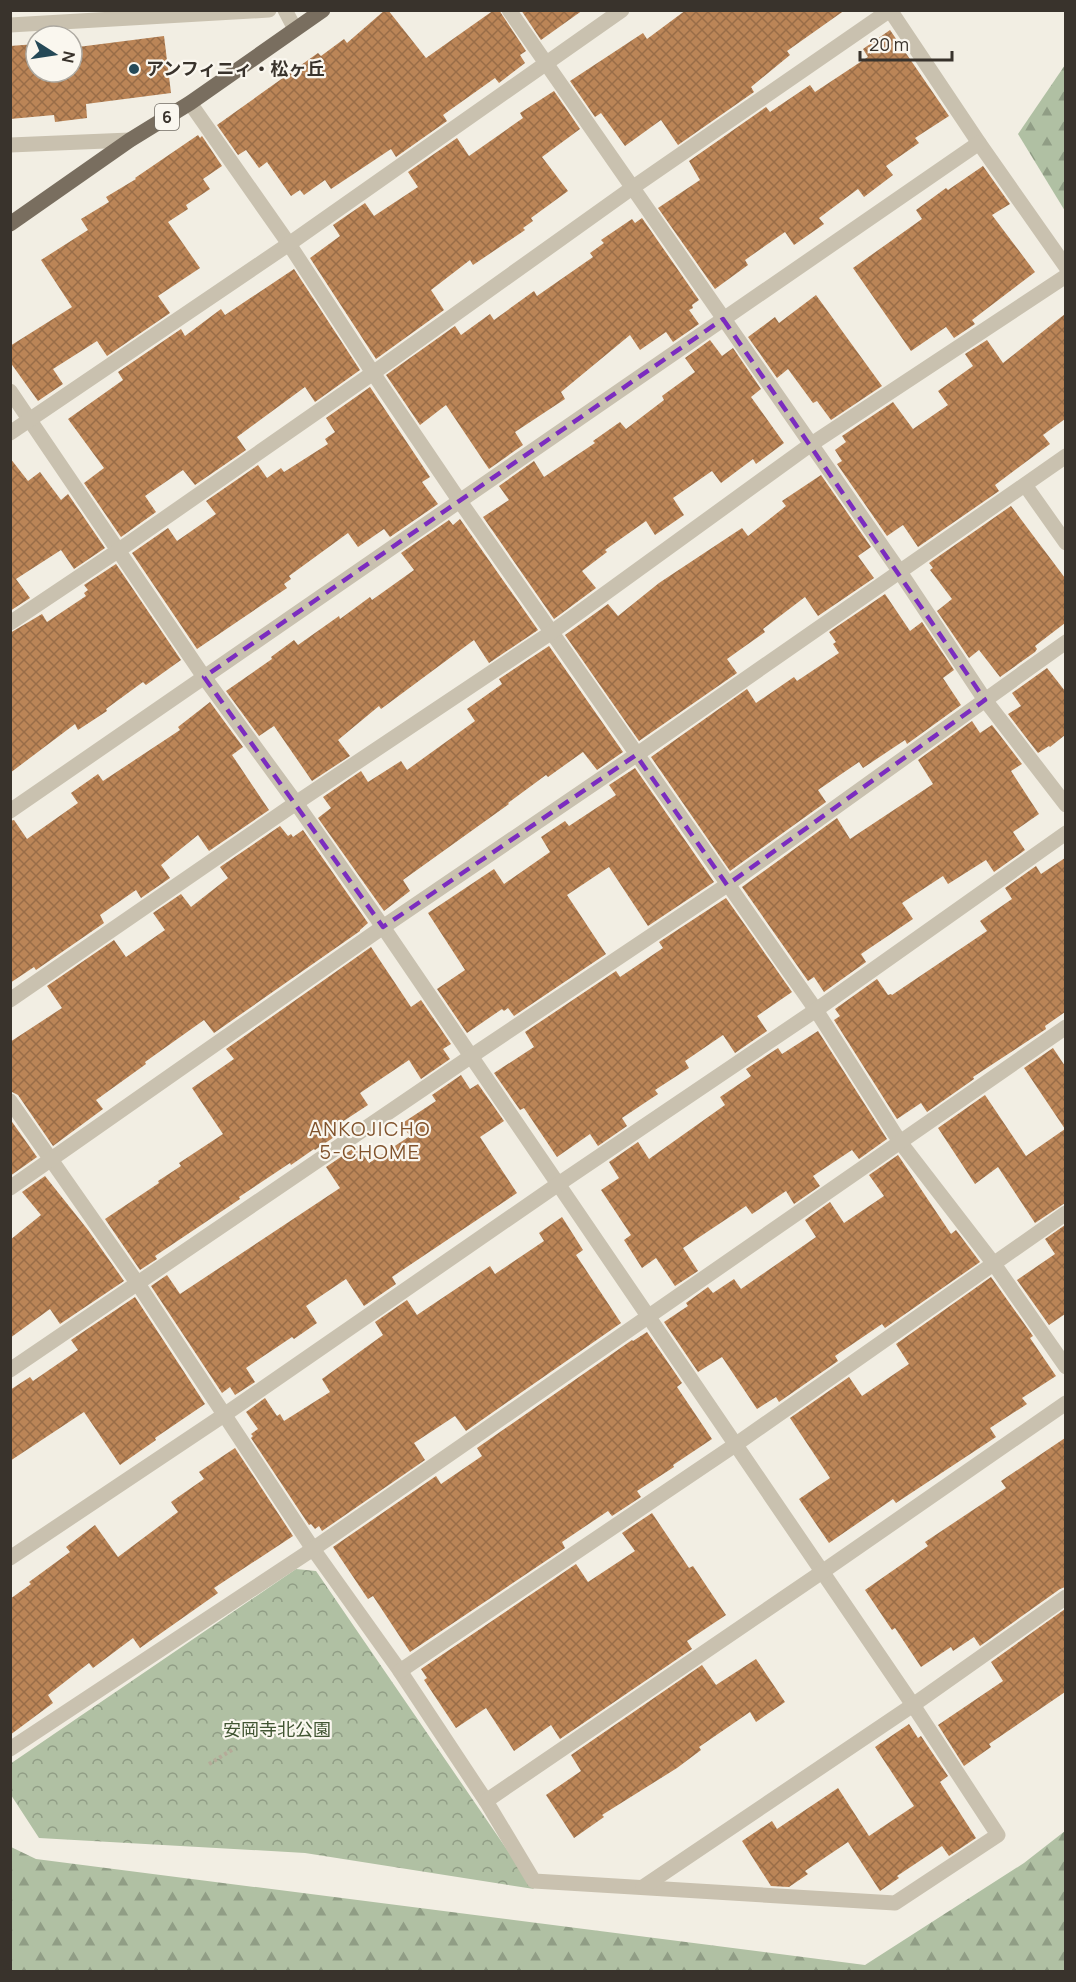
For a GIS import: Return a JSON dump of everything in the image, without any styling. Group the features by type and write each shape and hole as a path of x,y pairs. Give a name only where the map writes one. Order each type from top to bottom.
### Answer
{"main road":[{"name":"6","path":"10,224 130,141 190,103 322,10"}],"street":[{"path":"10,25 269,10"},
{"path":"285,10 295,28"},
{"path":"509,10 900,572 985,699 1065,805"},
{"path":"10,433 289,244 622,10"},
{"path":"10,623 119,550 373,373 632,188 890,10 1065,267"},
{"path":"190,103 289,244 459,500 816,1010 900,1142 994,1264 1065,1367"},
{"path":"10,145 130,141"},
{"path":"10,811 979,143"},
{"path":"10,1000 296,803 552,632 810,445 1065,276"},
{"path":"10,391 204,677 383,927 913,1705 998,1835 895,1902 534,1881 486,1800 400,1671 313,1549 138,1284 10,1101"},
{"path":"10,1188 383,927 636,755 1065,456"},
{"path":"1025,485 1065,543"},
{"path":"10,1370 727,885 1065,642"},
{"path":"10,1558 224,1415 557,1185 816,1010 1065,832"},
{"path":"10,1749 313,1549 1065,1027"},
{"path":"400,1671 735,1445 1065,1213"},
{"path":"486,1800 822,1572 1065,1403"},
{"path":"643,1887 913,1705 1065,1597"}],"path":[{"path":"209,1764 235,1748"}],"highlighted area":[{"path":"723,319 985,700 727,885 636,755 383,927 204,677"}],"green space":[{"path":"1065,65 1065,211 1018,134"},
{"name":"安岡寺北公園","path":"296,1569 316,1571 534,1889 305,1853 39,1838 11,1795 10,1764"},
{"path":"1065,1831 1065,1971 11,1971 11,1847 36,1859 865,1965 1024,1863"}],"building":[{"path":"385,10 388,10 426,58 494,10 499,10 526,51 520,55 525,63 499,83 495,78 443,115 447,121 396,157 391,149 331,189 325,180 304,195 300,190 291,196 267,162 259,168 246,150 238,155 217,125 318,53 321,56 344,39 347,43"},
{"path":"521,10 583,10 541,40"},
{"path":"686,10 845,10 787,51 790,55 751,87 754,92 678,145 661,120 625,146 601,113 595,117 570,81 643,33 647,39"},
{"path":"890,30 949,116 915,138 919,143 886,166 893,175 864,197 858,189 819,218 824,224 794,245 785,232 745,260 748,265 715,289 658,208 700,180 689,161 766,107 770,112 810,85 815,92 868,57 863,49"},
{"path":"164,36 171,93 86,104 87,118 55,122 54,115 10,119 10,46 24,45 24,84 84,84 84,46"},
{"path":"554,91 580,129 542,157 568,191 531,218 533,221 523,228 525,230 473,265 470,260 431,290 444,310 376,359 310,258 340,236 333,225 365,203 374,216 418,187 408,172 457,138 469,156 523,118 520,113"},
{"path":"198,135 200,138 202,136 222,166 203,179 210,189 186,205 188,209 168,222 200,268 158,296 170,313 107,356 97,341 53,369 63,384 38,401 10,362 10,346 72,307 41,260 88,230 81,219 109,202 106,197 136,179"},
{"path":"983,166 1010,204 992,215 1035,272 972,320 975,324 954,338 946,327 911,351 853,268 922,219 916,210 946,188 948,190"},
{"path":"642,218 699,300 689,310 699,324 673,342 666,332 640,350 630,335 561,392 565,399 515,432 523,445 489,469 446,405 420,425 386,375 455,326 461,335 490,314 494,320 534,291 537,296 593,257 590,253 604,243 601,240 632,219 635,223"},
{"path":"294,269 360,370 315,402 305,387 237,437 246,450 195,485 183,470 145,496 156,512 121,537 84,483 104,468 68,419 123,380 118,372 181,329 185,336 221,309 225,315"},
{"path":"816,295 882,386 831,420 817,401 813,403 788,369 777,378 748,337 775,317 779,323"},
{"path":"1065,314 1065,419 1043,435 1050,444 995,485 999,491 918,547 903,525 887,536 837,464 842,461 835,450 846,442 842,436 893,402 913,429 948,405 938,391 973,366 965,354 987,340 1003,363"},
{"path":"710,340 722,356 733,348 761,389 751,397 784,443 756,464 753,459 721,483 712,471 673,498 684,515 655,535 646,521 605,550 607,552 582,571 596,588 554,619 483,517 509,500 499,486 534,461 544,477 595,443 593,441 620,422 626,429 664,400 662,396 695,372 685,358"},
{"path":"370,387 430,477 422,482 438,504 390,537 384,529 358,547 348,533 289,576 291,579 284,584 287,588 197,649 132,553 168,528 177,541 216,514 206,501 258,465 267,478 281,468 284,472 328,444 325,439 335,432 326,418"},
{"path":"10,458 28,481 40,472 61,500 68,494 105,548 74,569 61,550 16,579 30,598 10,611"},
{"path":"821,475 871,547 858,556 874,578 818,616 805,597 763,629 765,632 727,659 737,673 639,741 565,635 608,604 618,616 659,583 742,528 748,536 786,506 782,501"},
{"path":"1011,506 1065,578 1065,623 1035,646 1037,649 1035,652 1000,677 979,650 969,658 937,611 952,599 930,570 933,568 929,563"},
{"path":"460,519 538,630 489,663 474,640 381,709 379,706 338,740 350,756 312,781 274,726 259,736 226,691 272,659 271,657 294,640 298,645 370,597 372,600 414,570 401,553 449,520 453,525"},
{"path":"116,564 181,660 146,685 143,682 106,709 107,711 78,730 75,724 10,773 10,633 42,614 47,622 86,596 84,593 88,590 84,585"},
{"path":"885,594 910,631 922,622 954,670 943,678 961,705 907,744 905,740 863,768 859,762 818,790 826,802 730,871 651,757 747,689 756,703 794,677 797,681 839,653 833,644 836,642 829,632"},
{"path":"549,646 623,752 597,770 583,752 548,777 546,775 403,880 410,891 384,911 318,818 331,808 323,797 361,771 368,782 401,761 407,770 475,721 467,709 502,684 499,679"},
{"path":"1047,668 1065,691 1065,735 1038,753 1008,714 1021,706 1012,693"},
{"path":"210,702 243,747 232,755 269,810 209,851 198,835 161,865 170,878 141,898 136,890 100,915 104,923 36,970 34,967 10,983 10,821 14,820 27,839 78,803 71,793 98,774 103,781 180,730 178,727"},
{"path":"972,721 980,733 992,725 1022,764 1011,771 1039,814 1013,832 1025,850 994,872 986,860 948,884 943,876 902,903 913,919 861,954 866,962 824,992 814,977 808,981 742,887 837,818 850,839 933,784 918,760"},
{"path":"635,768 714,882 648,926 609,867 567,895 606,954 514,1016 508,1008 504,1011 502,1009 467,1033 437,989 465,970 428,913 494,869 504,884 550,852 541,837 565,821 569,826 616,795 609,785"},
{"path":"280,826 288,836 291,834 293,837 303,830 368,923 360,931 214,1033 204,1020 96,1100 103,1109 53,1146 18,1095 10,1091 10,1042 62,1008 47,986 114,940 126,957 165,930 153,913 181,894 191,907 228,878 220,867"},
{"path":"1065,858 1065,1012 1045,1026 1046,1029 973,1077 974,1079 927,1112 921,1103 897,1119 834,1020 840,1016 835,1009 877,979 888,995 892,995 987,931 980,921 1012,899 1005,888 1036,866 1041,874"},
{"path":"726,898 792,992 757,1016 767,1031 735,1053 723,1035 685,1061 689,1068 655,1090 658,1094 622,1118 627,1126 598,1146 590,1134 557,1157 524,1108 520,1110 494,1073 534,1047 525,1032 616,971 620,977 663,948 659,942"},
{"path":"371,947 411,1007 421,1000 451,1044 443,1049 450,1059 421,1079 409,1060 360,1093 368,1105 342,1122 346,1129 239,1197 240,1199 155,1256 157,1259 140,1270 105,1219 159,1183 158,1181 181,1166 179,1163 223,1134 192,1088 234,1059 226,1049"},
{"path":"818,1031 887,1139 859,1159 852,1150 813,1176 820,1186 794,1204 786,1191 752,1214 746,1206 683,1248 698,1271 675,1286 656,1258 642,1268 624,1240 631,1235 601,1190 619,1178 609,1162 638,1142 649,1159 725,1105 720,1097 751,1076 746,1069 778,1048 782,1054"},
{"path":"1053,1048 1065,1066 1065,1129 1024,1068"},
{"path":"461,1075 470,1089 478,1084 504,1121 480,1137 517,1193 392,1277 396,1284 364,1306 346,1279 306,1306 317,1323 246,1368 255,1382 235,1395 230,1387 222,1393 151,1286 167,1275 180,1294 340,1188 326,1167 357,1146 369,1163 410,1136 401,1124 436,1101 432,1095"},
{"path":"985,1095 1026,1156 1065,1129 1065,1203 1035,1223 998,1167 975,1184 938,1128"},
{"path":"10,1119 37,1157 10,1176"},
{"path":"898,1155 951,1234 956,1230 980,1262 885,1328 882,1324 835,1356 838,1361 779,1402 776,1397 757,1409 722,1357 698,1372 664,1322 688,1306 686,1303 708,1287 713,1293 734,1279 741,1289 816,1237 805,1220 830,1202 844,1223 884,1196 869,1175"},
{"path":"45,1176 88,1230 124,1281 60,1324 50,1309 10,1338 10,1240 41,1215 22,1192"},
{"path":"562,1217 583,1250 576,1255 621,1323 466,1431 455,1416 414,1443 425,1460 322,1531 319,1526 315,1529 311,1524 309,1525 251,1438 253,1436 251,1434 258,1429 246,1412 265,1398 277,1416 280,1414 284,1421 330,1392 322,1379 383,1335 375,1322 407,1300 417,1315 490,1266 495,1274 544,1241 539,1233"},
{"path":"1065,1225 1065,1314 1049,1325 1017,1280 1055,1254 1045,1239"},
{"path":"991,1277 1033,1336 1030,1338 1056,1376 1022,1398 1027,1404 990,1428 996,1437 896,1503 893,1499 829,1543 799,1499 830,1478 790,1418 849,1377 862,1396 909,1364 896,1344"},
{"path":"135,1297 205,1404 120,1465 84,1412 10,1461 10,1390 30,1377 33,1381 78,1350 71,1340"},
{"path":"647,1332 682,1383 677,1387 712,1439 637,1491 641,1497 612,1516 608,1511 562,1542 565,1548 410,1652 373,1596 368,1599 333,1547 436,1476 441,1484 482,1456 477,1448 632,1340"},
{"path":"1065,1438 1065,1587 980,1646 974,1637 953,1651 951,1647 921,1667 895,1628 892,1630 865,1590 928,1546 925,1542 1006,1488 1001,1481"},
{"path":"235,1448 293,1536 214,1588 218,1593 140,1648 133,1638 93,1668 89,1663 48,1695 53,1703 10,1735 10,1599 70,1552 66,1547 95,1525 118,1557 178,1512 171,1502 204,1479 199,1472"},
{"path":"652,1513 689,1568 693,1566 726,1615 687,1641 692,1649 560,1739 551,1725 514,1751 486,1708 456,1728 424,1680 427,1678 421,1669 576,1564 588,1582 635,1551 622,1533"},
{"path":"1065,1609 1065,1692 989,1744 991,1747 964,1766 938,1725 1003,1681 991,1662"},
{"path":"756,1659 785,1702 756,1722 750,1712 699,1747 701,1750 677,1768 602,1815 604,1817 574,1838 546,1795 581,1771 571,1755 702,1665 716,1685"},
{"path":"909,1724 918,1738 921,1736 948,1776 940,1782 976,1838 949,1856 942,1846 897,1876 899,1878 880,1891 848,1842 805,1871 808,1874 789,1887 771,1886 742,1841 772,1821 777,1829 838,1788 869,1836 914,1806 875,1747"}],"place":[{"name":"アンフィニィ・松ヶ丘","path":"134,69"}],"district":[{"name":"ANKOJICHO 5-CHOME","path":"370,1140"}]}
